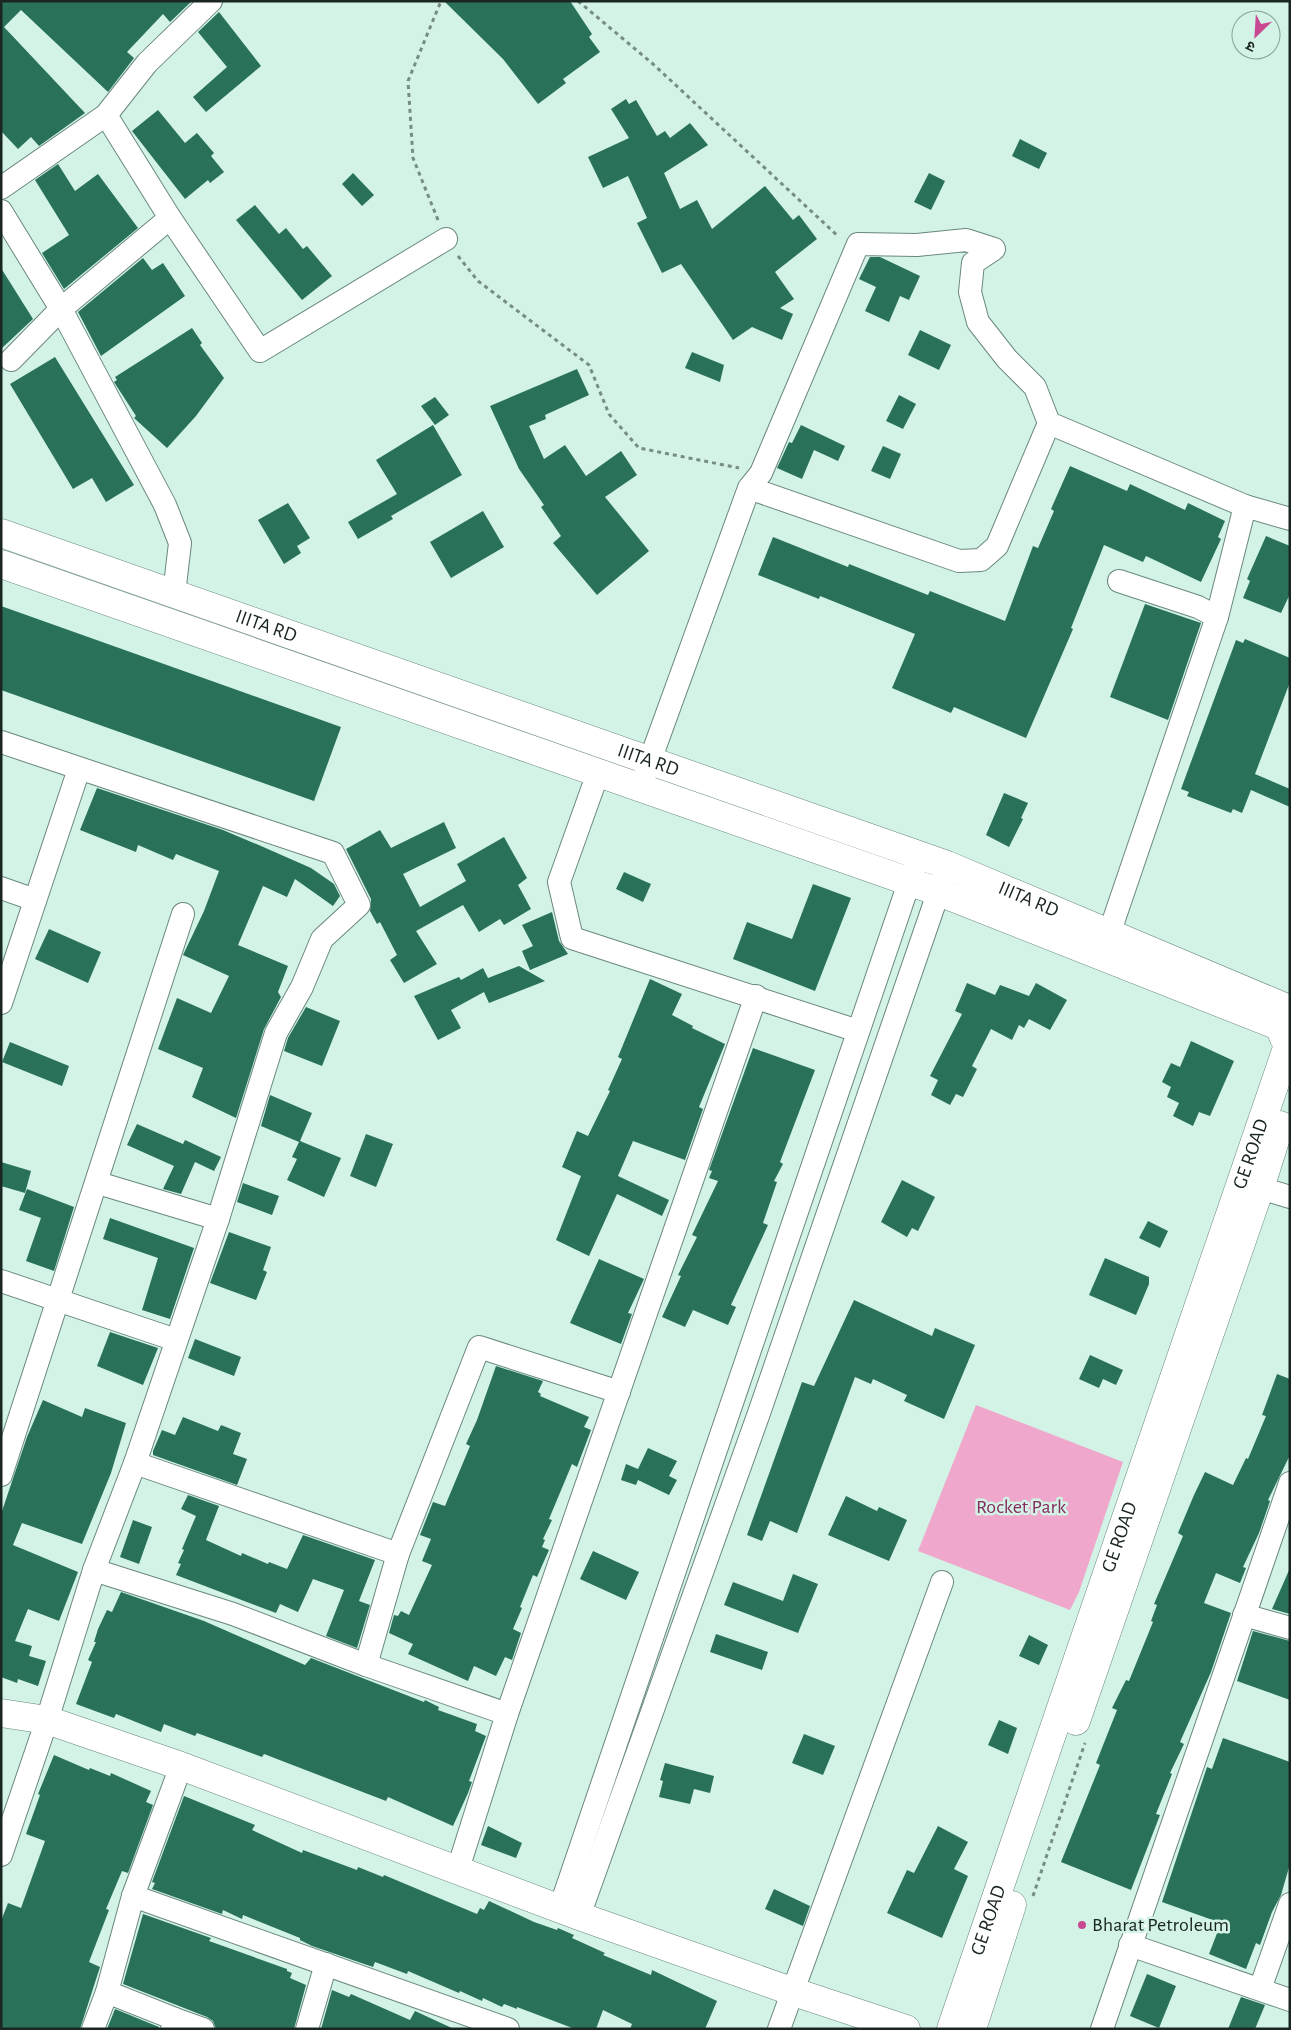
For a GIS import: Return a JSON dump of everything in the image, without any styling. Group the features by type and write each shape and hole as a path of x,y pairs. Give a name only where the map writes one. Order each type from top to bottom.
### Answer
{"street":[{"path":"1,188 106,115 147,63 211,1"},
{"path":"106,115 170,218 260,351 446,240"},
{"path":"1,211 61,310 165,505 180,543 174,594"},
{"path":"11,360 61,310 170,218"},
{"path":"640,787 755,481 858,244 917,245 966,240 994,249 973,263 970,292 978,322 1007,359 1035,387 1049,423 997,546 981,560 959,561 755,481"},
{"path":"1049,423 1245,506 1290,520"},
{"path":"1109,934 1216,617 1245,506"},
{"name":"IIITA RD","path":"1,533 948,865 1109,934 1287,1027"},
{"name":"IIITA RD","path":"1,564 939,892 1287,1027"},
{"path":"1119,581 1198,607 1216,617"},
{"path":"1,742 333,853 360,906 322,939 302,987 276,1033 218,1219 135,1463 94,1570 47,1720 1,1855"},
{"path":"1,1002 79,769"},
{"path":"598,773 559,882 572,938 756,996 858,1032"},
{"path":"570,1912 858,1032 918,855"},
{"path":"570,1912 756,1422 948,865"},
{"path":"1,888 35,900"},
{"path":"1,1475 98,1183 184,914"},
{"path":"458,1869 507,1714 756,996"},
{"name":"GE ROAD","path":"972,2029 1025,1867 1287,1027"},
{"name":"GE ROAD","path":"950,2029 1130,1532 1260,1188 1290,1092"},
{"path":"98,1183 218,1219"},
{"path":"1260,1188 1290,1197"},
{"path":"1,1281 176,1340"},
{"path":"366,1665 398,1554 480,1346 619,1392"},
{"path":"135,1463 398,1554"},
{"path":"1102,2029 1290,1483"},
{"path":"94,1570 234,1614 366,1665 507,1714"},
{"path":"779,2029 942,1582"},
{"path":"1244,1615 1290,1628"},
{"path":"1,1713 47,1720 181,1766 570,1912 791,1992 906,2029"},
{"path":"94,2029 107,1992 133,1896 181,1766"},
{"path":"133,1896 500,2027"},
{"path":"1260,1990 1290,1904"},
{"path":"1130,1945 1290,2000"},
{"path":"307,2029 326,1964"},
{"path":"107,1992 173,2024 203,2029"}],"path":[{"path":"441,1 408,80 413,158 446,240 478,281 589,365 609,414 639,448 755,481"},
{"path":"578,1 653,64 841,239 846,272"}],"green space":[{"name":"Rocket Park","path":"976,1405 1123,1462 1079,1592 1070,1610 918,1551"}],"building":[{"path":"1,1 192,1 170,22 163,14 127,52 134,58 108,92 21,10 4,27 85,113 39,146 31,137 18,149 1,131"},
{"path":"444,1 570,1 592,34 589,37 600,52 563,79 566,83 538,104 503,59"},
{"path":"219,12 261,66 206,112 193,97 227,67 198,32"},
{"path":"626,99 629,104 636,100 657,136 665,131 670,138 690,123 708,145 664,173 680,209 697,200 712,229 765,186 793,220 799,215 817,239 775,272 794,299 780,308 793,314 782,340 752,327 733,340 681,264 662,273 637,223 647,218 628,176 603,188 588,157 629,138 611,109"},
{"path":"158,110 185,143 197,133 214,153 211,156 224,172 210,183 208,180 185,199 132,131"},
{"path":"1020,139 1047,153 1039,169 1012,156"},
{"path":"58,164 75,191 98,174 138,228 64,289 42,253 69,235 35,180"},
{"path":"353,173 374,195 362,206 342,184"},
{"path":"929,173 945,181 931,210 914,202"},
{"path":"255,205 279,234 286,228 303,249 307,246 332,276 302,300 236,220"},
{"path":"870,257 880,257 920,276 909,300 900,296 889,322 865,311 876,287 859,279"},
{"path":"143,258 152,270 163,263 185,296 101,356 78,312"},
{"path":"1,268 33,319 1,349"},
{"path":"192,328 202,343 200,345 224,378 196,416 167,448 134,418 136,416 114,382 117,380 115,377"},
{"path":"920,330 951,345 939,370 908,355"},
{"path":"692,352 724,365 720,382 685,368"},
{"path":"55,357 134,485 106,502 92,478 73,489 10,384"},
{"path":"577,369 589,395 545,415 546,419 529,426 544,459 565,445 586,476 621,451 637,475 605,497 649,551 597,595 553,543 561,536 541,507 544,505 519,469 490,406"},
{"path":"899,395 916,404 903,429 886,421"},
{"path":"435,397 449,415 435,425 421,406"},
{"path":"433,425 462,475 391,516 393,519 358,539 348,522 397,494 376,460"},
{"path":"801,425 845,446 838,461 814,450 802,479 777,468 789,442 792,443"},
{"path":"883,446 901,454 890,479 871,471"},
{"path":"1070,466 1127,491 1130,484 1185,510 1188,503 1225,521 1218,537 1221,539 1201,582 1146,556 1143,562 1104,545 1071,628 1073,629 1026,738 954,707 951,713 892,688 915,634 820,596 819,599 758,575 773,537 848,567 849,564 928,595 930,591 1005,621 1033,546 1038,548 1054,511 1051,509"},
{"path":"288,503 310,538 297,546 301,553 284,564 258,520"},
{"path":"483,511 504,547 451,578 430,542"},
{"path":"1266,536 1290,546 1290,594 1281,613 1243,598 1250,581 1247,579"},
{"path":"1145,604 1201,623 1168,720 1110,697"},
{"path":"1,606 341,727 314,801 1,690"},
{"path":"1245,639 1290,658 1290,682 1255,774 1290,789 1290,807 1251,790 1242,813 1233,809 1231,813 1187,796 1189,792 1181,789 1236,640 1243,643"},
{"path":"97,788 223,830 311,868 334,884 340,896 333,906 295,879 287,897 263,886 238,945 288,966 278,992 281,997 264,1029 236,1118 192,1097 203,1068 158,1049 177,998 211,1013 229,976 183,955 204,911 219,871 176,854 173,860 138,845 136,852 80,830"},
{"path":"1004,793 1028,803 1021,818 1023,819 1009,847 986,835"},
{"path":"444,822 456,848 403,874 420,907 466,881 457,864 504,837 527,878 518,885 531,909 504,925 500,919 479,932 463,905 416,931 437,964 404,983 390,960 397,955 380,922 377,924 370,911 371,899 346,849 380,830 391,848"},
{"path":"624,872 651,884 643,902 616,889"},
{"path":"813,884 851,898 815,991 733,959 747,922 792,939"},
{"path":"552,912 559,941 568,954 530,970 522,951 533,946 522,925"},
{"path":"49,929 101,952 88,983 35,959"},
{"path":"519,966 545,981 489,1003 484,992 451,1010 461,1028 438,1040 414,996 459,977 461,980 483,968 488,978"},
{"path":"650,979 682,994 672,1015 693,1026 692,1028 725,1044 699,1107 703,1109 685,1160 633,1141 618,1176 669,1200 662,1216 617,1194 589,1256 556,1240 581,1176 562,1167 577,1131 588,1136 610,1091 608,1090 622,1059 618,1057"},
{"path":"967,983 995,995 1000,985 1029,996 1036,983 1067,1000 1050,1030 1029,1019 1024,1028 1019,1025 1012,1040 991,1029 972,1066 977,1069 963,1097 956,1094 950,1105 931,1095 938,1080 930,1076 962,1014 955,1011"},
{"path":"306,1007 340,1021 322,1066 284,1051 288,1038"},
{"path":"1191,1041 1234,1061 1210,1116 1199,1112 1193,1126 1173,1116 1179,1103 1167,1097 1171,1087 1162,1082 1171,1063 1180,1067"},
{"path":"10,1042 69,1066 62,1086 2,1062"},
{"path":"753,1048 815,1070 780,1162 783,1164 774,1181 777,1182 763,1223 768,1225 731,1305 736,1307 728,1325 693,1310 685,1327 662,1317 681,1276 678,1275 697,1237 692,1235 718,1181 709,1178 712,1171 709,1170"},
{"path":"270,1095 312,1113 300,1141 341,1158 324,1197 287,1180 297,1159 292,1157 299,1142 261,1126"},
{"path":"137,1124 183,1144 185,1140 221,1157 214,1171 195,1162 181,1194 163,1189 174,1166 127,1145"},
{"path":"366,1134 393,1144 376,1187 350,1176"},
{"path":"1,1162 31,1171 25,1193 1,1186"},
{"path":"902,1180 935,1197 918,1231 912,1228 907,1237 881,1222"},
{"path":"243,1183 279,1196 272,1215 237,1202"},
{"path":"27,1189 74,1207 54,1271 26,1261 41,1218 19,1210"},
{"path":"110,1218 194,1248 170,1319 142,1310 158,1258 103,1239"},
{"path":"1148,1221 1168,1231 1160,1248 1139,1238"},
{"path":"229,1232 271,1247 263,1270 267,1272 256,1300 210,1283"},
{"path":"1105,1258 1149,1277 1149,1284 1136,1315 1089,1295"},
{"path":"599,1259 644,1279 628,1313 632,1314 621,1344 570,1323"},
{"path":"854,1300 932,1336 935,1328 975,1345 944,1419 904,1401 907,1395 873,1379 871,1384 855,1377 797,1533 770,1521 762,1541 747,1535 802,1382 814,1386"},
{"path":"110,1332 158,1348 143,1385 97,1366"},
{"path":"195,1339 241,1357 234,1376 188,1358"},
{"path":"1090,1355 1123,1370 1116,1385 1103,1379 1099,1388 1079,1379"},
{"path":"496,1366 543,1381 538,1392 541,1394 540,1396 589,1417 584,1427 591,1430 577,1467 572,1464 549,1519 552,1520 543,1539 545,1540 542,1547 549,1550 537,1577 533,1575 520,1607 522,1608 513,1629 521,1633 512,1660 505,1657 496,1676 474,1666 468,1681 408,1654 413,1644 389,1633 394,1615 398,1616 401,1611 409,1615 432,1565 422,1561 431,1539 420,1535 433,1502 445,1506 470,1446 466,1444 477,1420"},
{"path":"1277,1374 1290,1379 1290,1455 1268,1500 1270,1501 1259,1533 1243,1567 1246,1568 1240,1583 1216,1573 1204,1603 1231,1613 1211,1672 1180,1742 1184,1744 1170,1773 1172,1774 1156,1814 1160,1815 1131,1890 1061,1862 1100,1765 1096,1763 1117,1710 1112,1708 1126,1680 1129,1681 1153,1622 1151,1621 1157,1605 1154,1604 1183,1536 1178,1533 1194,1495 1205,1472 1233,1485 1246,1458 1248,1459 1266,1416 1262,1415"},
{"path":"43,1400 82,1417 85,1408 126,1423 111,1473 82,1544 22,1523 13,1545 78,1572 59,1621 28,1609 15,1641 32,1646 29,1656 46,1661 38,1686 18,1679 17,1683 1,1677 1,1514 27,1437"},
{"path":"183,1417 218,1431 221,1425 241,1433 233,1454 247,1459 237,1485 153,1455 162,1430 175,1435"},
{"path":"648,1448 677,1461 669,1476 677,1480 669,1495 638,1480 636,1485 621,1480 626,1464 638,1469"},
{"path":"188,1495 219,1506 206,1540 241,1556 242,1553 268,1564 269,1562 287,1569 303,1535 375,1560 359,1601 370,1605 357,1648 326,1636 344,1590 313,1579 298,1612 280,1604 276,1613 176,1575 181,1564 178,1563 184,1550 182,1549 196,1516 181,1509"},
{"path":"846,1496 877,1511 879,1507 907,1520 889,1561 828,1535"},
{"path":"133,1520 152,1527 139,1564 120,1557"},
{"path":"593,1551 639,1572 626,1600 580,1579"},
{"path":"1290,1568 1290,1614 1272,1609"},
{"path":"793,1574 818,1584 798,1633 724,1605 733,1582 783,1601"},
{"path":"121,1592 204,1621 305,1665 311,1658 424,1702 425,1700 439,1707 438,1710 477,1724 475,1731 486,1736 469,1781 472,1782 468,1793 453,1826 388,1797 386,1801 264,1754 262,1757 197,1733 195,1736 164,1724 161,1732 116,1714 114,1718 76,1704 92,1662 88,1660 96,1642 94,1642 98,1629 107,1610 112,1612"},
{"path":"1253,1631 1290,1641 1290,1700 1237,1681"},
{"path":"716,1634 768,1652 762,1670 710,1652"},
{"path":"1029,1635 1048,1645 1039,1665 1019,1656"},
{"path":"999,1720 1017,1728 1008,1754 988,1745"},
{"path":"804,1734 835,1746 823,1775 792,1763"},
{"path":"1223,1738 1290,1762 1290,1864 1281,1895 1272,1912 1260,1945 1256,1943 1246,1969 1209,1954 1221,1923 1162,1902 1207,1767 1212,1769"},
{"path":"54,1755 89,1770 90,1768 110,1776 111,1773 151,1791 146,1802 153,1805 128,1873 122,1871 106,1909 109,1910 89,1962 100,1967 80,2029 1,2029 1,1921 8,1903 21,1908 45,1841 26,1834 40,1795 38,1794"},
{"path":"665,1763 714,1776 710,1793 694,1789 690,1804 659,1797 663,1781 660,1780"},
{"path":"184,1796 255,1825 252,1830 302,1853 303,1850 357,1870 358,1867 383,1877 384,1875 477,1914 480,1908 484,1910 489,1901 534,1922 557,1930 558,1928 574,1935 572,1938 605,1953 603,1955 651,1975 652,1970 717,2001 705,2029 630,2029 632,2024 603,2010 596,2029 575,2029 517,2007 517,2009 504,2004 502,2007 483,1998 482,2001 408,1971 407,1974 375,1962 373,1967 312,1946 300,1940 300,1938 243,1915 242,1919 223,1910 222,1914 152,1889 155,1883 152,1882"},
{"path":"488,1826 522,1843 516,1858 481,1845"},
{"path":"938,1826 968,1842 954,1869 968,1876 942,1938 887,1913 907,1870 914,1873"},
{"path":"774,1889 810,1906 803,1926 765,1909"},
{"path":"143,1914 211,1938 209,1941 287,1969 287,1971 292,1973 290,1978 306,1985 294,2029 216,2029 213,2021 207,2017 123,1984"},
{"path":"1147,1974 1176,1986 1159,2028 1130,2016"},
{"path":"332,1990 349,1997 351,1994 410,2020 415,2011 454,2029 321,2029"},
{"path":"1241,1997 1265,2005 1255,2029 1228,2029"},
{"path":"115,2009 159,2027 159,2029 107,2029"}],"place":[{"name":"Bharat Petroleum","path":"1082,1925"}]}
